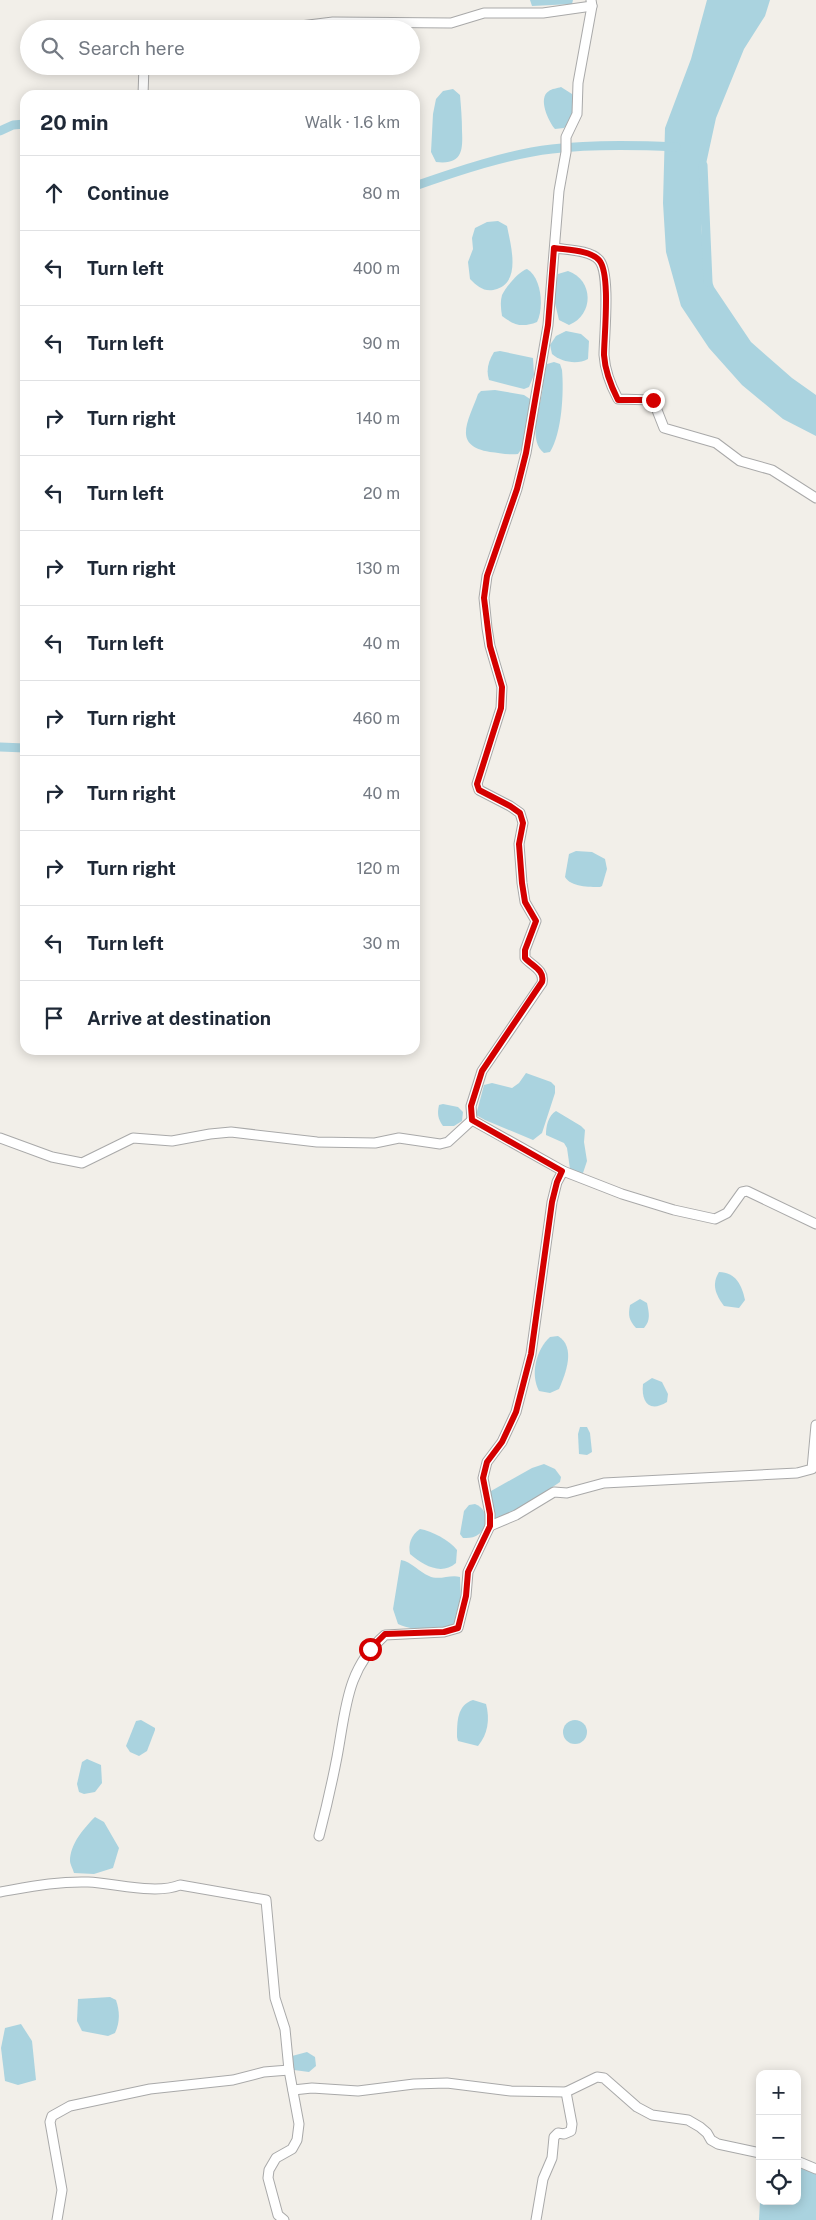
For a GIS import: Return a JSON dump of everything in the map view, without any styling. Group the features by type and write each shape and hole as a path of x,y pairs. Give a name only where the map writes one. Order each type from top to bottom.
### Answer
{"street":[{"path":"420,23 451,23 484,13 543,13 592,3 578,83 577,114 566,137 566,152 559,192 548,325 526,453 517,489 487,576 484,598 490,646 502,687 501,708 477,784 479,790 520,813 523,823 519,844 522,883 525,902 536,921 525,950 525,958 542,973 543,977 542,982 482,1071 471,1106 472,1120"},
{"path":"143,90 144,75"},
{"path":"554,248 587,254 598,258 601,263 606,292 604,356 610,384 618,400 653,400 664,428 716,443 740,461 772,470 816,498"},
{"path":"0,1138 52,1157 82,1163 132,1138 172,1141 231,1132 334,1143 375,1143 399,1138 440,1144 448,1142 472,1120"},
{"path":"472,1120 562,1171 622,1194 674,1210 715,1219 727,1213 742,1192 747,1191 816,1224"},
{"path":"319,1836 332,1780 347,1695 359,1665 370,1649 385,1634 444,1632 458,1628 466,1596 468,1572 490,1526 490,1514 483,1478 487,1462 502,1442 516,1412 531,1354 552,1202 562,1171"},
{"path":"490,1526 516,1515 554,1492 567,1493 604,1483 797,1473 812,1469 816,1425"},
{"path":"0,1892 49,1884 87,1882 158,1888 172,1888 180,1885 266,1900 275,1998 284,2029 299,2124 297,2140 292,2149 273,2161 269,2170 268,2178 278,2215 284,2220"},
{"path":"58,2220 62,2190 50,2122 52,2116 60,2110 70,2106 150,2089 232,2080 264,2072 289,2070"},
{"path":"293,2090 312,2088 358,2090 414,2084 447,2084 511,2091 566,2092 597,2076 604,2078 637,2108 652,2115 688,2120 700,2127 711,2140 718,2144 756,2152"},
{"path":"536,2220 543,2178 552,2158 554,2137 558,2133 564,2134 570,2131 572,2124 566,2092"},
{"path":"801,2163 816,2170"}],"water":[{"path":"530,0 573,0 572,4 532,6"},
{"path":"707,0 770,0 765,16 744,49 716,118 701,187 701,226 705,262 714,287 751,342 792,378 816,395 816,436 783,419 742,385 709,348 681,306 666,252 663,203 665,128 691,59"},
{"path":"561,87 572,94 573,112 564,128 555,129 547,116 544,99 550,90"},
{"path":"453,89 460,95 462,118 461,150 456,159 436,162 431,152 433,114 436,99 443,91"},
{"path":"498,221 507,226 512,253 512,271 504,285 497,289 485,290 470,279 468,262 473,249 472,238 475,228 487,222"},
{"path":"527,269 536,279 541,301 537,322 522,325 510,322 502,316 501,300 509,284"},
{"path":"568,271 577,275 583,282 588,298 583,314 569,325 559,320 553,295 558,274"},
{"path":"566,331 581,334 589,341 588,359 579,362 569,362 552,354 550,345 556,336"},
{"path":"500,351 533,358 534,375 529,387 524,389 489,380 488,366 490,359 494,352"},
{"path":"554,362 560,364 562,370 563,389 560,424 550,452 544,453 539,448 537,442 536,427 545,368 547,364"},
{"path":"495,390 524,395 530,399 526,436 518,454 478,449 470,444 467,438 468,422 478,394 481,391"},
{"path":"576,851 592,852 605,859 607,869 602,886 581,886 571,883 565,877 569,854"},
{"path":"526,1073 551,1082 555,1086 555,1093 542,1133 533,1140 476,1115 484,1085 492,1083 512,1088 519,1083"},
{"path":"439,1105 458,1107 463,1112 462,1121 454,1126 443,1126 438,1114"},
{"path":"556,1111 585,1130 584,1142 587,1161 583,1173 570,1169 567,1148 564,1143 546,1135 548,1122"},
{"path":"719,1272 730,1274 740,1285 745,1300 739,1308 724,1306 719,1298 715,1281"},
{"path":"640,1299 647,1303 649,1319 644,1328 636,1328 630,1320 630,1305"},
{"path":"558,1336 567,1347 567,1368 559,1389 550,1393 539,1391 535,1377 538,1355 550,1337"},
{"path":"652,1378 662,1382 668,1394 667,1402 661,1405 651,1406 645,1401 643,1396 643,1384"},
{"path":"580,1427 587,1427 590,1433 592,1452 587,1455 579,1454 578,1434"},
{"path":"544,1464 555,1469 561,1477 560,1482 523,1507 494,1520 490,1501 491,1491 532,1468"},
{"path":"475,1504 480,1507 485,1515 485,1524 476,1536 463,1538 460,1534 464,1511 469,1505"},
{"path":"420,1529 440,1536 454,1546 457,1550 456,1563 444,1569 432,1568 410,1554 411,1540"},
{"path":"401,1560 433,1577 460,1577 461,1602 456,1626 442,1630 427,1630 398,1624 393,1609"},
{"path":"473,1700 486,1704 488,1715 486,1731 478,1746 458,1741 457,1737 458,1720 461,1710 468,1702"},
{"path":"141,1720 155,1728 155,1730 147,1751 139,1756 130,1752 126,1746 136,1721"},
{"path":"575,1720 583,1724 587,1732 583,1740 575,1744 567,1740 563,1732 567,1724"},
{"path":"87,1759 101,1765 102,1783 95,1792 84,1794 79,1792 77,1784 82,1762"},
{"path":"95,1817 104,1822 119,1848 113,1868 94,1874 74,1873 70,1861 72,1849 82,1831"},
{"path":"110,1997 116,2000 118,2009 119,2021 115,2033 108,2036 82,2031 77,2021 78,1999"},
{"path":"21,2024 32,2041 36,2080 18,2085 5,2081 1,2048 5,2028"},
{"path":"307,2052 315,2057 316,2066 309,2072 294,2070 291,2060 292,2056"},
{"path":"801,2168 816,2174 816,2220 759,2220 760,2205 801,2205"}],"waterway":[{"path":"0,131 13,125 20,124"},
{"path":"420,184 483,164 535,151 567,147 630,145 676,147"},
{"path":"703,165 708,282"},
{"path":"0,747 20,748"}],"route":[{"path":"370,1649 385,1634 444,1632 458,1628 466,1596 468,1572 490,1526 490,1514 483,1478 487,1462 502,1442 516,1412 531,1354 552,1202 562,1171 472,1120 471,1106 482,1071 533,992 542,982 543,977 542,973 525,958 525,950 536,921 524,897 519,844 523,823 520,813 479,790 477,784 501,708 502,687 498,667 490,646 487,628 484,598 487,576 517,489 526,453 548,325 554,248 598,258 601,263 606,292 604,356 610,384 618,400 653,400"}]}
